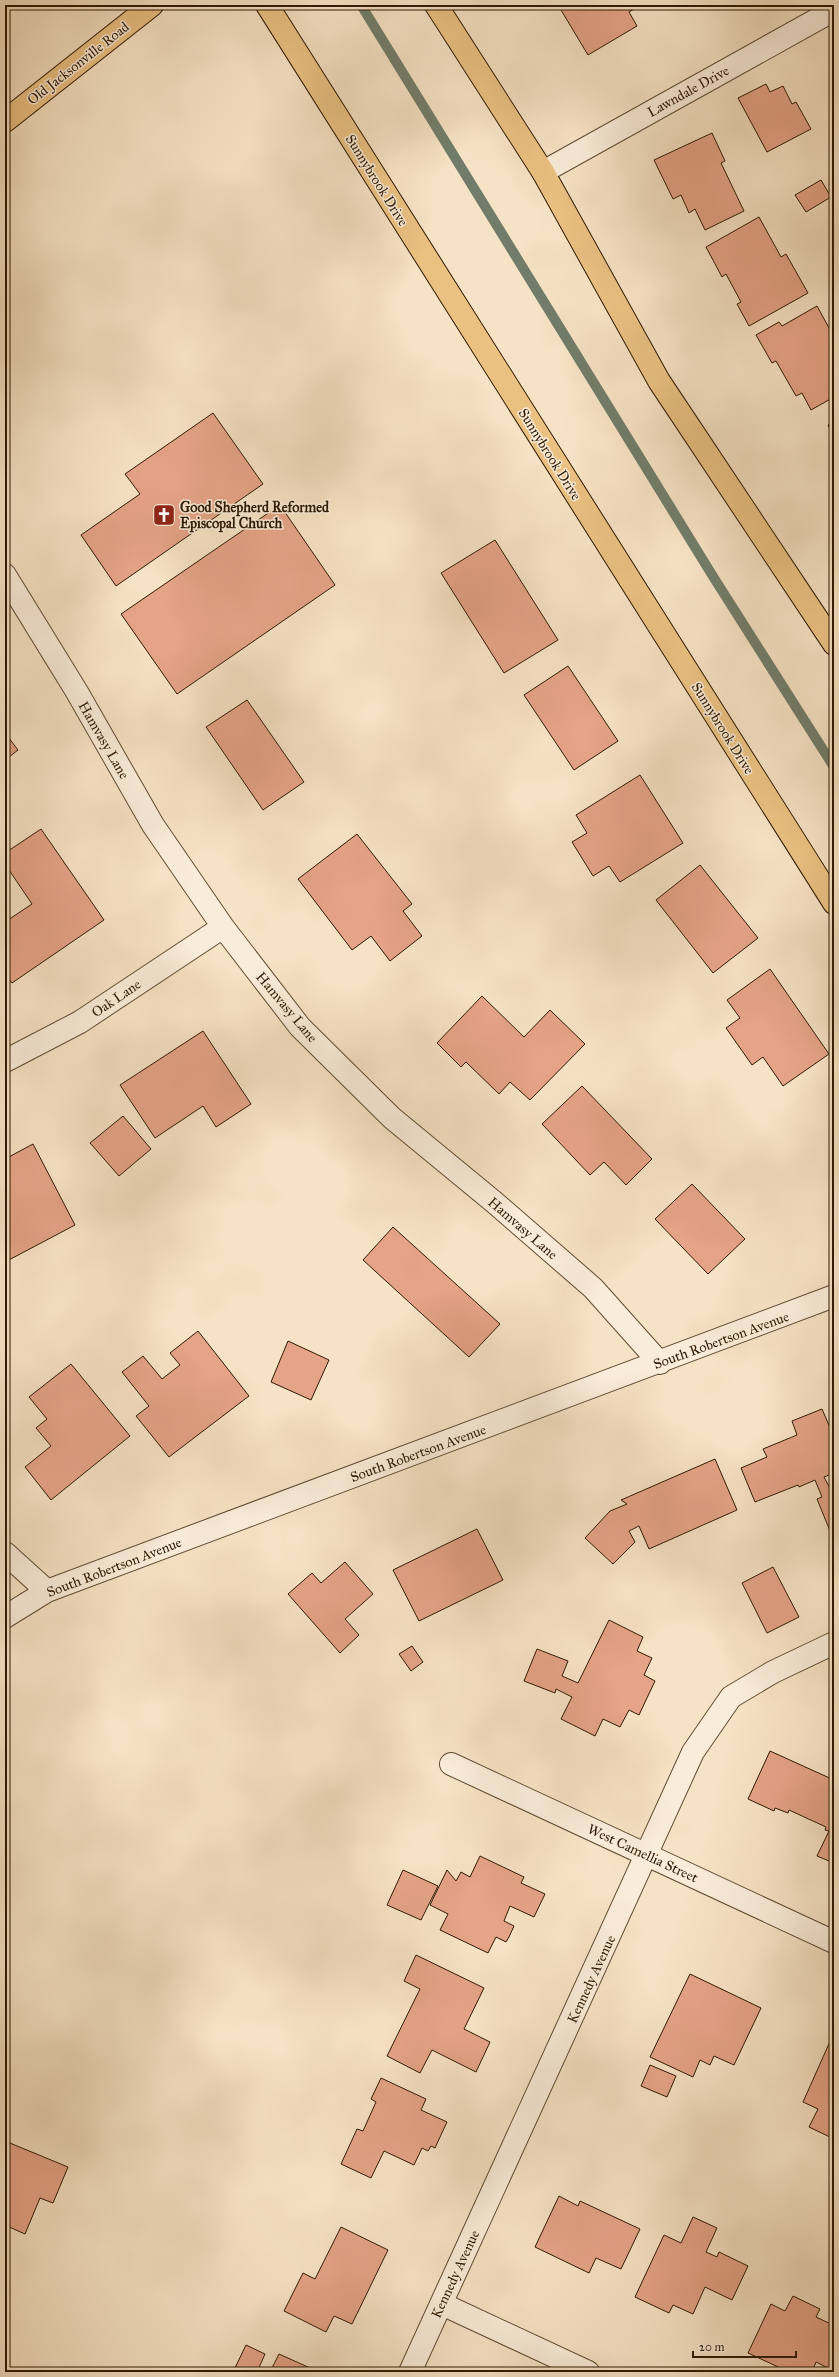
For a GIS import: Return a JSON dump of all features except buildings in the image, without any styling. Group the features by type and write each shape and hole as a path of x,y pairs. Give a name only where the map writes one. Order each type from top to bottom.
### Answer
{"main road":[{"name":"Old Jacksonville Road","path":"5,121 152,5"},
{"name":"Sunnybrook Drive","path":"267,5 834,903"},
{"path":"436,5 543,172 659,381 834,644"}],"street":[{"name":"Lawndale Drive","path":"543,172 834,10"},
{"name":"Hamvasy Lane","path":"5,575 77,692 153,825 223,927 305,1032 392,1118 494,1202 593,1288 660,1362"},
{"name":"Oak Lane","path":"5,1061 80,1022 223,927"},
{"name":"South Robertson Avenue","path":"5,1616 47,1591 834,1296"},
{"path":"5,1553 47,1591"},
{"name":"Kennedy Avenue","path":"410,2372 648,1856 694,1752 731,1698 772,1672 834,1643"},
{"name":"West Camellia Street","path":"451,1764 834,1942"},
{"path":"442,2304 588,2372"}],"waterway":[{"path":"361,5 714,578 834,767"}],"place":[{"name":"Good Shepherd Reformed Episcopal Church","path":"164,515"}]}
